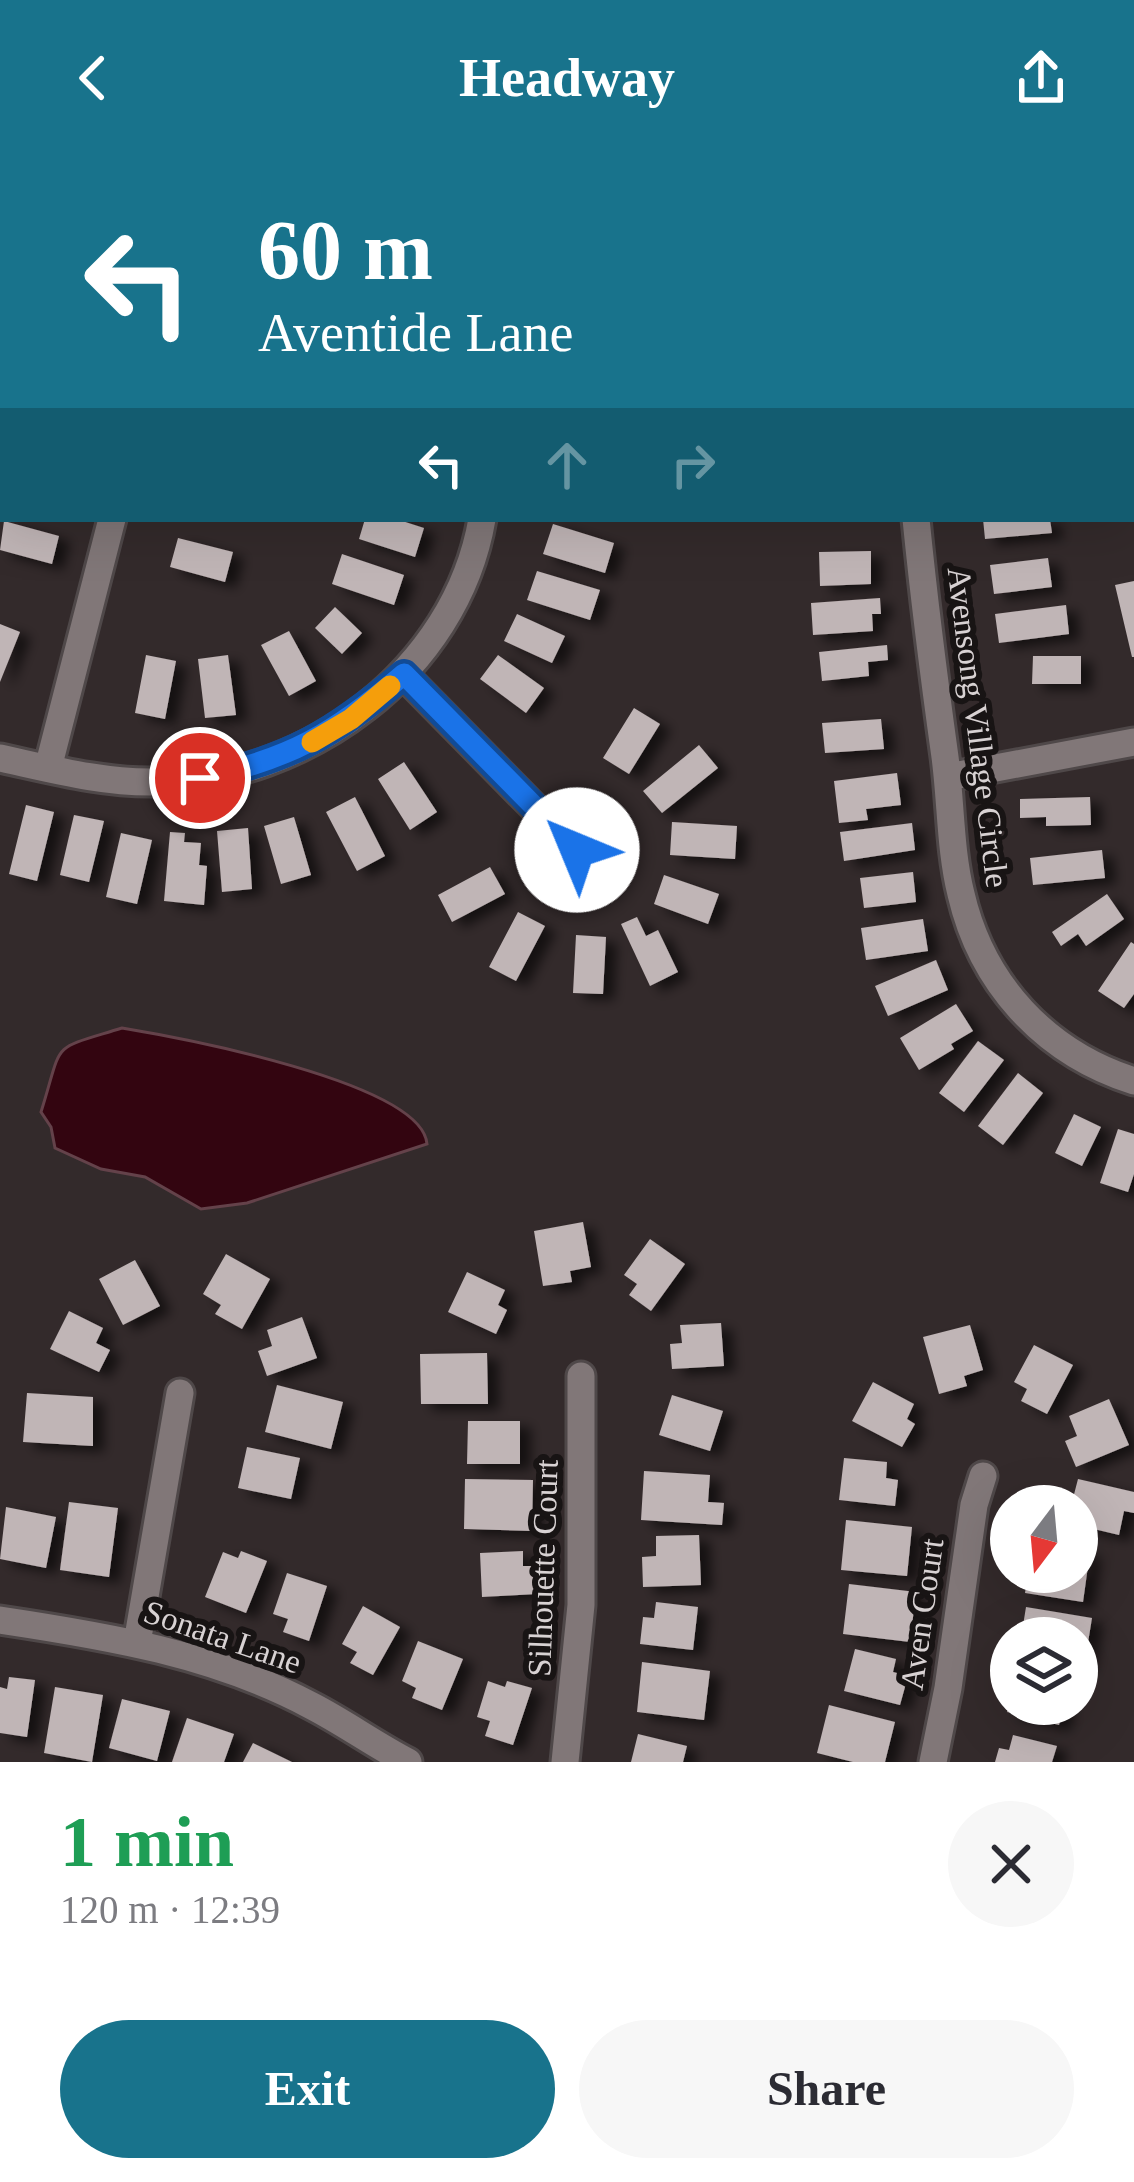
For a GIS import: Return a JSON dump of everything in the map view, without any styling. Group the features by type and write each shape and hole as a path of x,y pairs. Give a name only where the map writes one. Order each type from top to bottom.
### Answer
{"street":[{"path":"48,768 111,522"},
{"path":"0,758 117,782 160,782 240,770 316,740 351,719 404,674 451,608 481,522"},
{"name":"Avensong Village Circle","path":"916,522 961,895 988,968 1011,1002 1040,1030 1074,1054 1134,1081"},
{"path":"404,674 577,850"},
{"path":"948,777 1134,742"},
{"name":"Silhouette Court","path":"565,1762 581,1605 581,1376"},
{"path":"137,1643 180,1393"},
{"name":"Aven Court","path":"933,1762 982,1476"},
{"name":"Sonata Lane","path":"0,1620 137,1643 196,1659 310,1705 408,1762"}],"shaded area":[{"path":"122,1028 241,1052 343,1082 385,1101 415,1122 427,1144 247,1203 201,1209 145,1177 101,1169 55,1148 51,1127 41,1112 57,1059 70,1045"}],"building":[{"path":"4,522 59,536 52,564 0,550"},
{"path":"364,522 405,522 424,528 415,557 359,539"},
{"path":"983,522 1050,522 1052,533 985,539"},
{"path":"553,524 614,543 605,573 543,554"},
{"path":"178,538 233,552 225,582 170,567"},
{"path":"871,551 871,584 820,586 819,552"},
{"path":"342,554 404,575 394,605 332,584"},
{"path":"1048,558 1052,587 994,594 990,565"},
{"path":"537,571 600,590 590,620 527,600"},
{"path":"1134,581 1134,657 1132,657 1115,585"},
{"path":"880,598 881,614 872,614 873,631 813,635 811,603"},
{"path":"1066,605 1069,634 999,643 995,614"},
{"path":"335,607 362,633 342,654 315,628"},
{"path":"517,614 565,636 552,663 504,641"},
{"path":"0,624 20,632 0,682"},
{"path":"289,631 316,681 289,696 261,645"},
{"path":"887,645 888,660 868,662 869,676 822,681 819,652"},
{"path":"146,655 176,661 165,719 135,713"},
{"path":"228,655 236,715 205,718 198,659"},
{"path":"498,655 544,688 526,713 480,679"},
{"path":"1033,656 1081,656 1081,684 1032,684"},
{"path":"634,708 660,724 629,774 603,758"},
{"path":"881,719 884,749 825,753 822,723"},
{"path":"699,745 718,768 662,813 643,791"},
{"path":"404,762 437,812 410,830 378,779"},
{"path":"897,773 901,805 866,809 868,820 839,823 834,781"},
{"path":"355,797 385,856 357,871 326,812"},
{"path":"1090,797 1091,825 1046,826 1046,817 1020,818 1020,799"},
{"path":"26,805 54,812 37,881 9,874"},
{"path":"74,815 104,821 89,882 60,875"},
{"path":"294,817 311,875 281,884 264,826"},
{"path":"672,822 737,826 735,859 670,855"},
{"path":"912,823 915,850 844,861 840,832"},
{"path":"248,828 252,889 222,892 217,831"},
{"path":"170,832 185,833 184,842 201,843 199,865 207,866 204,905 164,901"},
{"path":"121,833 152,840 137,904 106,897"},
{"path":"1102,850 1105,878 1033,885 1030,858"},
{"path":"490,867 505,894 452,922 438,895"},
{"path":"913,872 916,902 864,908 860,878"},
{"path":"664,875 719,894 708,924 654,904"},
{"path":"1107,894 1124,919 1086,946 1078,934 1061,946 1052,932"},
{"path":"518,912 545,926 516,981 489,967"},
{"path":"637,917 646,936 658,930 678,972 650,986 621,924"},
{"path":"923,919 928,951 866,960 861,928"},
{"path":"576,935 606,937 603,994 573,993"},
{"path":"1131,942 1134,994 1124,1008 1098,991"},
{"path":"936,960 948,990 888,1016 875,986"},
{"path":"956,1004 973,1031 919,1070 900,1038"},
{"path":"978,1041 1004,1060 964,1112 939,1093"},
{"path":"1018,1073 1043,1093 1003,1145 978,1126"},
{"path":"1074,1114 1101,1127 1082,1166 1055,1153"},
{"path":"1118,1129 1134,1134 1134,1174 1128,1192 1100,1183"},
{"path":"583,1222 591,1267 570,1271 572,1282 543,1286 534,1231"},
{"path":"650,1239 685,1264 651,1311 629,1295 637,1284 624,1275"},
{"path":"226,1254 270,1279 242,1329 215,1314 221,1305 203,1294"},
{"path":"135,1260 160,1306 123,1325 99,1279"},
{"path":"467,1272 505,1290 498,1305 507,1310 496,1334 448,1312"},
{"path":"69,1311 103,1328 96,1343 110,1350 99,1372 50,1349"},
{"path":"302,1317 317,1358 267,1376 258,1351 272,1346 267,1330"},
{"path":"721,1323 724,1366 672,1369 670,1344 682,1343 680,1325"},
{"path":"970,1325 983,1370 964,1376 967,1386 939,1394 923,1337"},
{"path":"1034,1345 1073,1365 1047,1414 1021,1401 1027,1389 1014,1382"},
{"path":"487,1353 488,1404 421,1404 420,1354"},
{"path":"873,1382 914,1404 907,1419 915,1424 902,1447 852,1421"},
{"path":"277,1385 343,1402 331,1449 265,1432"},
{"path":"27,1393 93,1397 93,1446 23,1442"},
{"path":"672,1395 723,1411 710,1451 659,1435"},
{"path":"1109,1399 1129,1445 1076,1467 1065,1441 1077,1436 1069,1416"},
{"path":"468,1421 520,1421 520,1464 467,1464"},
{"path":"247,1447 300,1458 291,1499 238,1488"},
{"path":"844,1458 887,1462 886,1478 898,1480 895,1506 839,1500"},
{"path":"644,1471 710,1475 708,1502 724,1503 722,1525 641,1520"},
{"path":"465,1479 533,1480 532,1531 464,1529"},
{"path":"1078,1479 1134,1492 1134,1513 1124,1511 1119,1535 1098,1530 1098,1485 1076,1485"},
{"path":"69,1502 118,1508 109,1577 60,1570"},
{"path":"6,1507 56,1517 46,1568 0,1559"},
{"path":"846,1520 912,1527 907,1576 841,1570"},
{"path":"699,1535 701,1585 643,1587 642,1557 656,1556 656,1536"},
{"path":"241,1551 267,1561 246,1613 205,1597 223,1552 238,1558"},
{"path":"523,1551 523,1566 535,1566 537,1594 482,1597 480,1553"},
{"path":"287,1573 327,1586 309,1641 283,1632 288,1619 273,1614"},
{"path":"849,1584 916,1592 910,1642 843,1634"},
{"path":"1025,1593 1084,1593 1083,1602"},
{"path":"656,1602 698,1607 693,1650 640,1644 643,1617 654,1618"},
{"path":"363,1606 400,1627 373,1675 350,1663 357,1652 342,1644"},
{"path":"1026,1607 1086,1617 1024,1617"},
{"path":"418,1641 463,1659 442,1710 412,1698 416,1688 402,1681"},
{"path":"855,1649 896,1659 893,1672 908,1676 900,1705 844,1691"},
{"path":"642,1662 710,1671 704,1720 637,1712"},
{"path":"9,1677 35,1680 27,1737 0,1733 0,1687 7,1689"},
{"path":"488,1681 532,1688 513,1745 485,1736 490,1721 477,1717"},
{"path":"55,1687 103,1695 92,1762 44,1753"},
{"path":"122,1699 170,1711 157,1761 109,1748"},
{"path":"829,1705 895,1722 885,1762 853,1762 817,1753"},
{"path":"187,1718 234,1734 224,1762 172,1762"},
{"path":"638,1734 687,1746 683,1762 631,1762"},
{"path":"1013,1735 1057,1746 1052,1762 995,1762 999,1748 1009,1750"},
{"path":"253,1743 292,1762 243,1762"}],"slow traffic":[{"path":"312,742 351,719 390,686"}],"route":[{"path":"200,778 240,770 316,740 351,719 404,674 577,850"}]}
